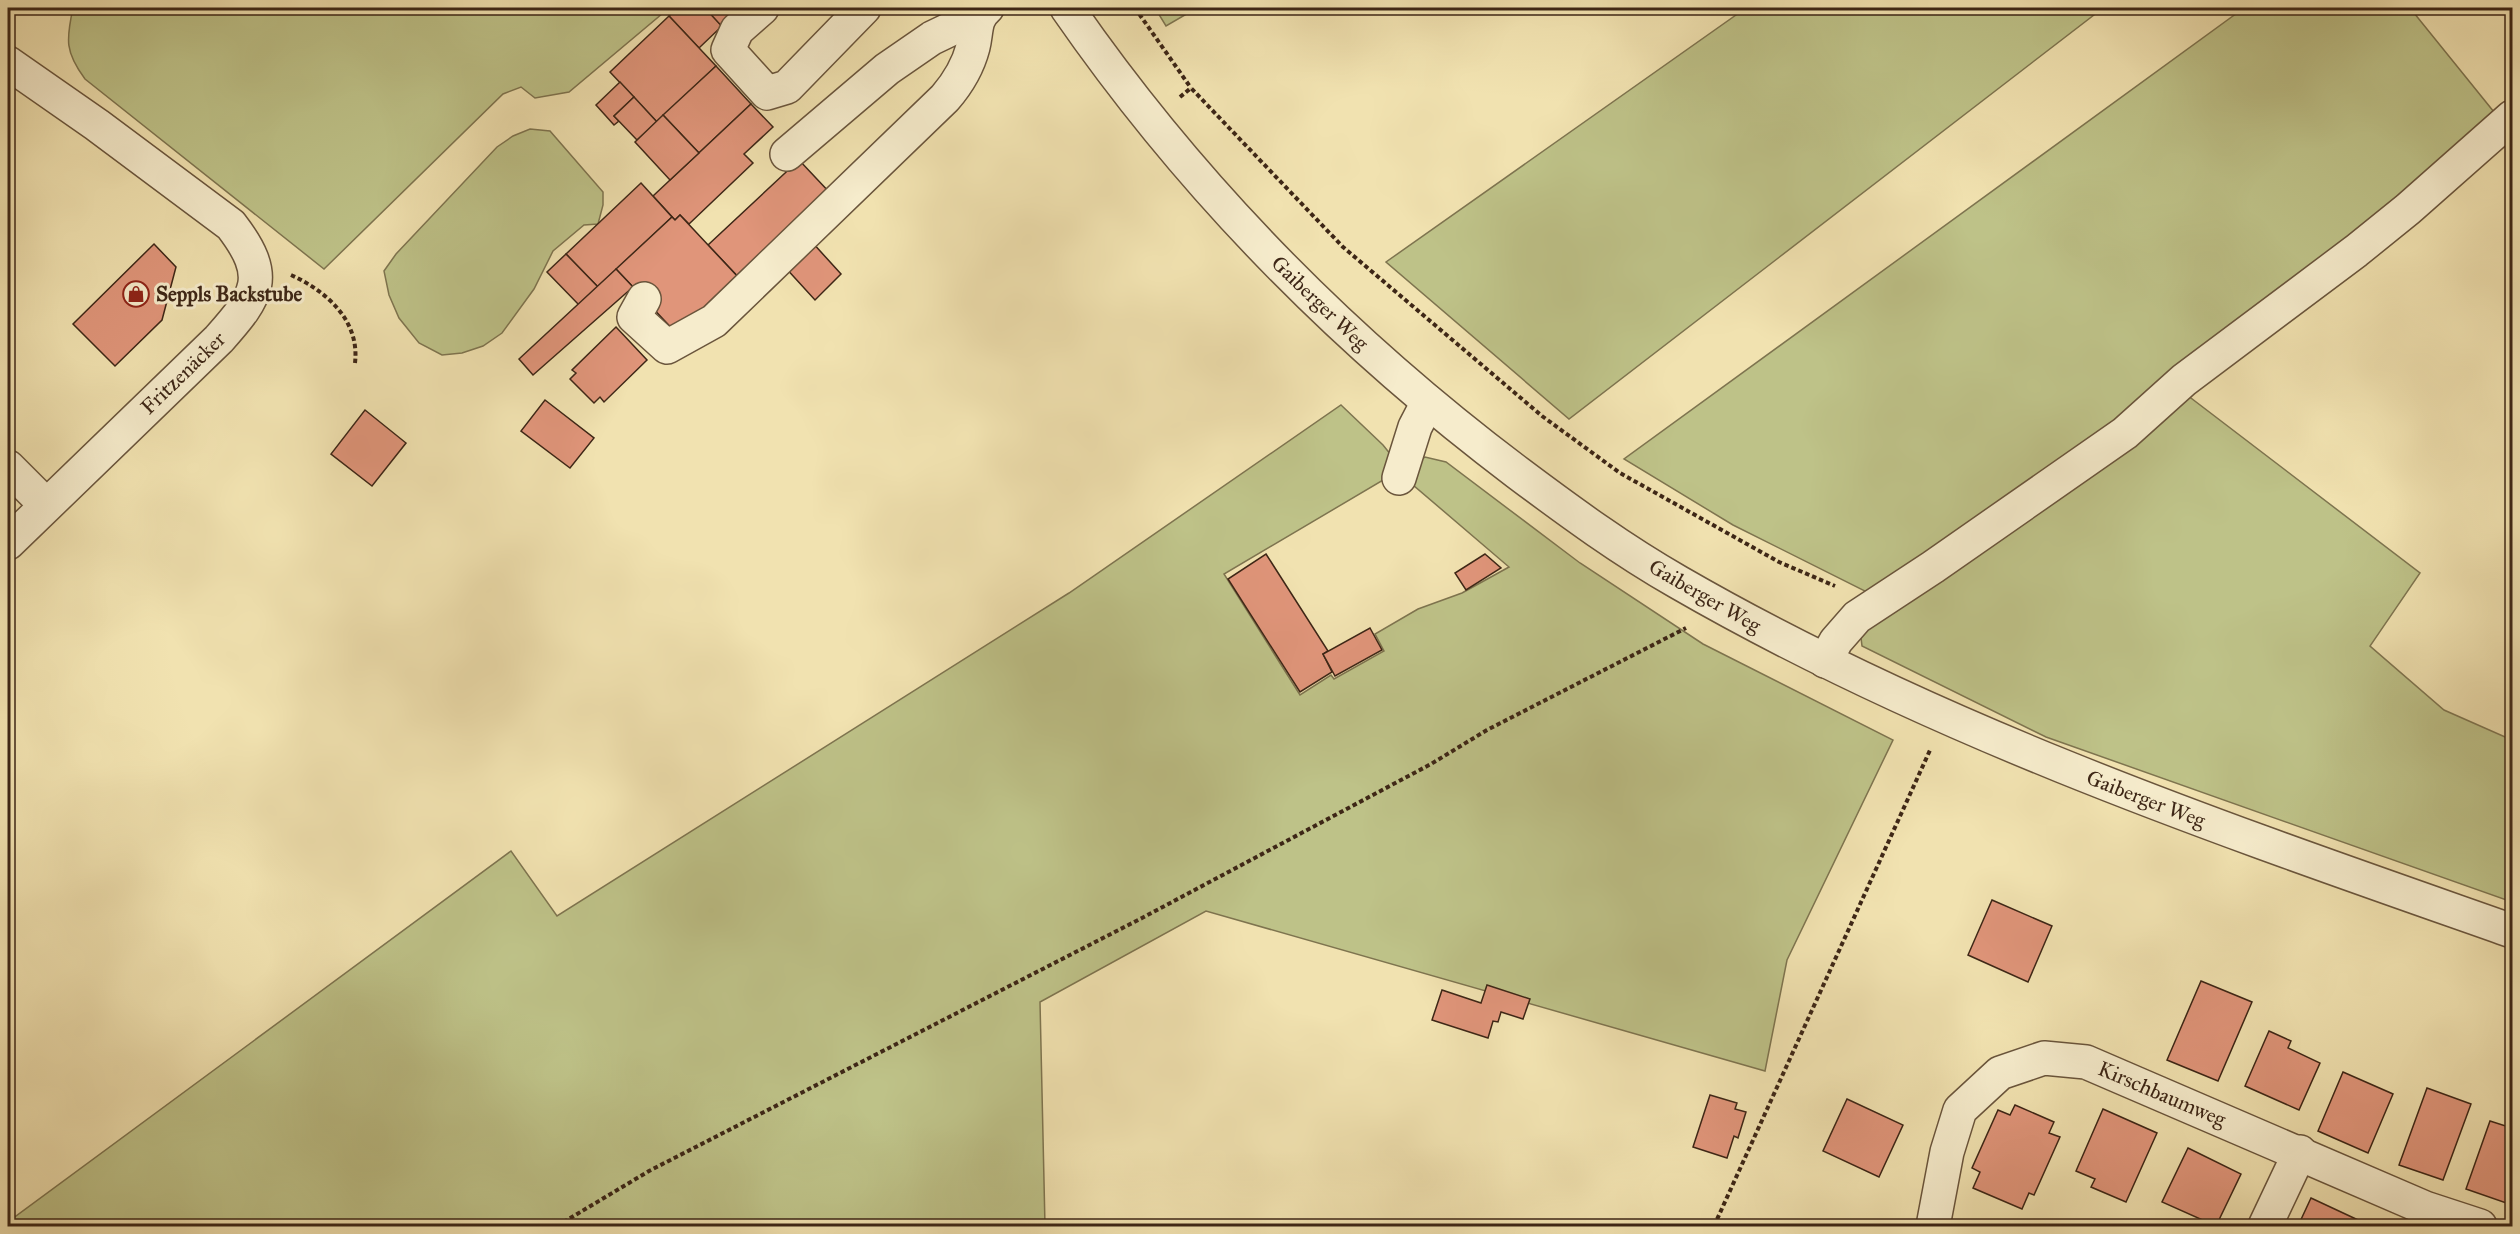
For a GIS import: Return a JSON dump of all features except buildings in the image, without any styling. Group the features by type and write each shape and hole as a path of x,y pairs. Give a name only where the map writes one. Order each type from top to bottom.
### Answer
{"street":[{"path":"762,8 737,30 728,50 767,93 787,87 864,8"},
{"name":"Gaiberger Weg","path":"1067,8 1151,120 1226,209 1287,275 1428,402 1485,448 1596,530 1675,581 1825,661 1945,718 2140,798 2512,931"},
{"path":"787,154 893,64 932,38 983,12"},
{"path":"644,299 635,311 634,317 667,347 714,321 945,98 957,84 966,66 983,12"},
{"name":"Fritzenäcker","path":"8,63 97,125 231,225 246,244 253,264 256,286 246,309 219,339 8,543"},
{"path":"1825,661 1845,630 1857,617 2125,433 2184,380 2408,209 2512,117"},
{"path":"1399,478 1415,428 1428,402"},
{"path":"8,466 46,505"},
{"name":"Kirschbaumweg","path":"1933,1227 1947,1152 1960,1110 2000,1073 2044,1058 2086,1062 2300,1152 2425,1208 2480,1227"},
{"path":"2265,1227 2300,1152"}],"path":[{"path":"1135,8 1191,88 1343,247 1542,416 1620,473 1779,561 1875,604"},
{"path":"1151,120 1191,88"},
{"path":"253,264 286,272 304,280 333,302 345,318 352,334 355,363"},
{"path":"557,1227 649,1171 1142,918 1431,764 1487,730 1724,608"},
{"path":"1714,1227 1945,718"}],"green space":[{"path":"73,8 669,8 569,92 535,98 521,87 503,94 324,269 85,79 78,70 69,45 68,37"},
{"path":"1155,8 1197,8 1166,26"},
{"path":"1746,8 2103,8 1569,419 1386,262"},
{"path":"2244,8 2410,8 2494,112 2393,207 2170,382 2420,573 2370,646 2444,710 2512,740 2512,902 2046,737 1862,646 1860,629 1875,596 1733,525 1624,459"},
{"path":"530,129 550,131 603,192 603,205 598,224 584,225 553,251 534,289 502,333 483,346 462,353 442,355 419,343 399,318 389,295 384,271 396,254 497,147 513,136"},
{"path":"1341,405 1383,445 1395,460 1390,476 1224,574 1300,695 1331,675 1334,679 1384,651 1375,634 1418,609 1462,593 1509,567 1406,479 1415,463 1425,457 1446,462 1580,563 1703,644 1893,740 1787,960 1765,1071 1206,911 1040,1002 1045,1226 8,1226 8,1222 511,851 557,916 1069,593"}],"place":[{"name":"Seppls Backstube","path":"136,294"}]}
